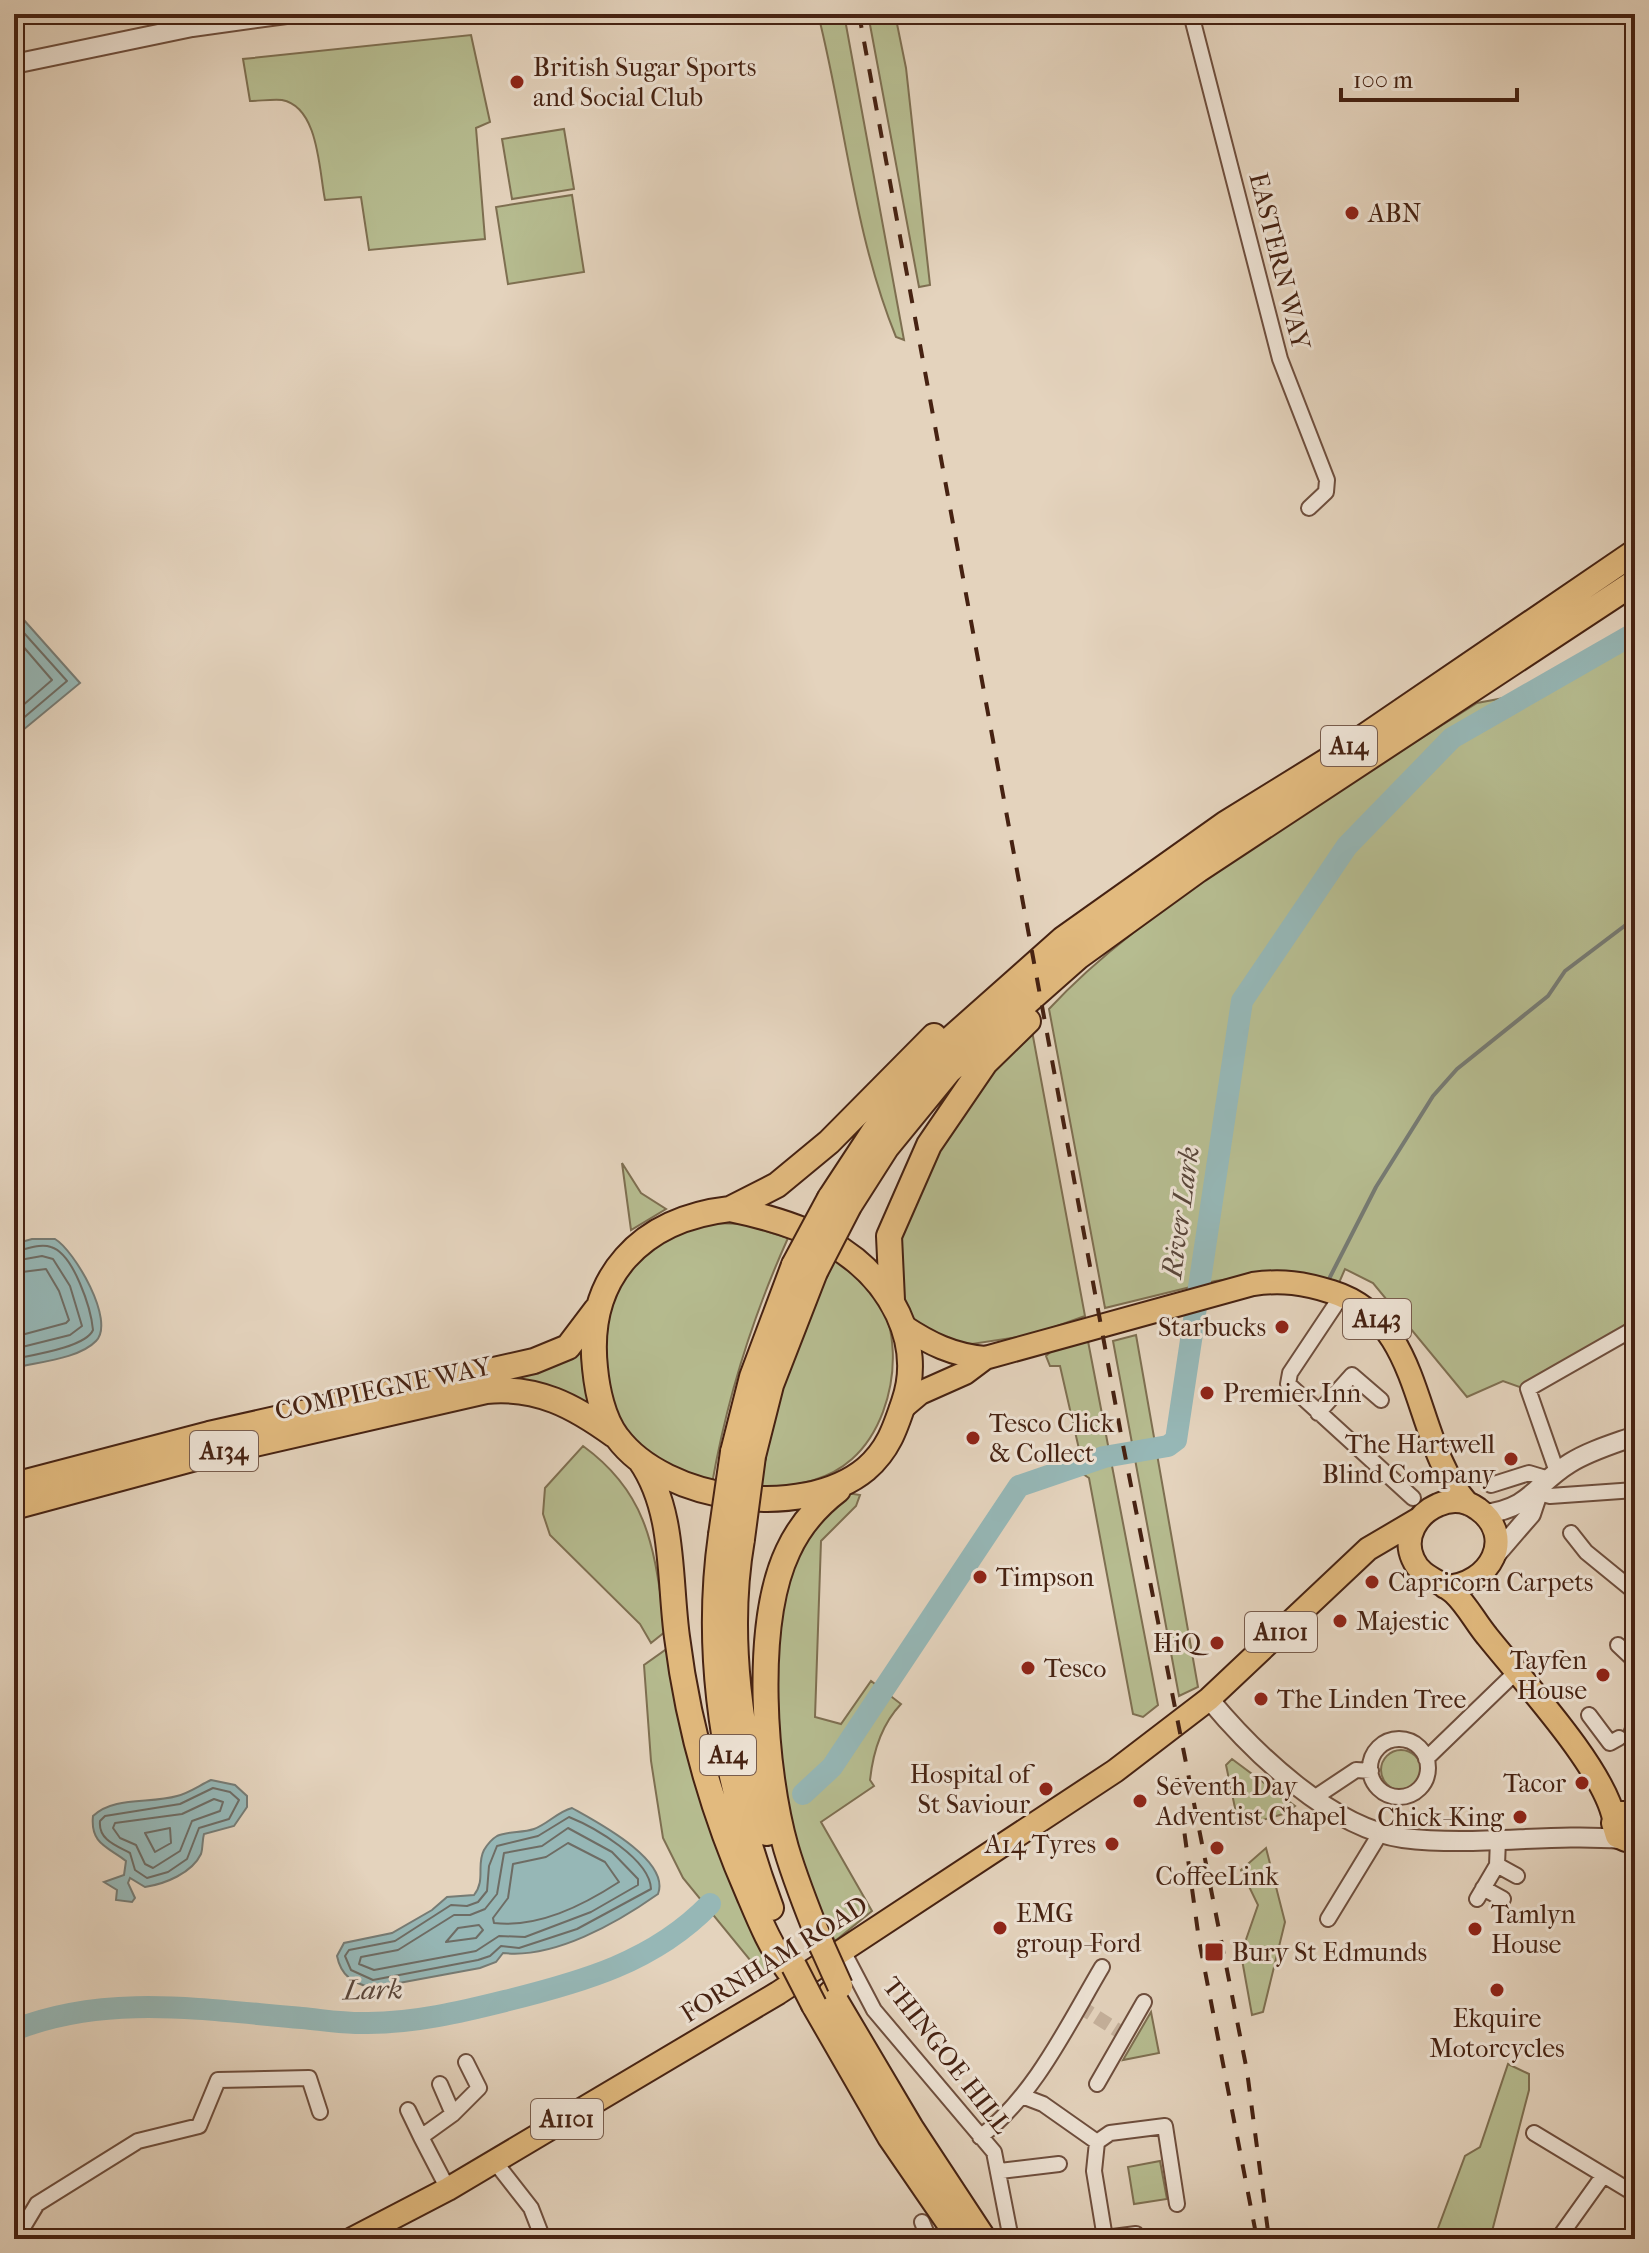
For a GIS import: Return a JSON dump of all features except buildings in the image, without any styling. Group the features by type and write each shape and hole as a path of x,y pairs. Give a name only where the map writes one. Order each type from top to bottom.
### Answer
{"highway":[{"name":"A14","path":"984,2239 846,2023 823,1993 812,1957 757,1870 728,1758 715,1646 715,1574 731,1537 752,1377 874,1131 947,1042 1063,939 1225,824 1343,751 1635,552"},
{"name":"A14","path":"839,1202 949,1071 1078,957 1198,870 1635,582"},
{"name":"A14","path":"893,1303 889,1236 929,1145 985,1063 1117,930"},
{"name":"A14","path":"730,1209 777,1185 829,1142 982,989 1016,961 1063,939"},
{"path":"616,1436 596,1375 594,1341 599,1304 620,1264 647,1237 681,1218 730,1209 795,1225 848,1252 875,1277 893,1303 903,1326 910,1370 901,1409 891,1442 878,1459 850,1481 806,1497 740,1497 695,1487 639,1458"},
{"name":"COMPIEGNE WAY","path":"14,1485 238,1427 543,1359 574,1341 599,1304"},
{"name":"COMPIEGNE WAY","path":"14,1507 207,1455 486,1391 521,1390 556,1399 616,1436 639,1458"},
{"name":"A14","path":"639,1458 650,1475 663,1507 677,1640 696,1739 714,1805 757,1915 812,1957"},
{"name":"A14","path":"850,1481 814,1512 787,1553 771,1621 767,1671 768,1739 777,1810 823,1993 890,2137 960,2239"}],"main road":[{"name":"A143","path":"903,1326 932,1345 964,1356 985,1358 1218,1293 1280,1280 1342,1295 1366,1308 1389,1331 1405,1360 1445,1474 1475,1509"},
{"name":"A143","path":"901,1409 920,1393 965,1373 985,1358"},
{"path":"1445,1474 1420,1509 1410,1542 1412,1559 1430,1579 1455,1593 1605,1790 1612,1791 1628,1825"},
{"path":"1420,1509 1449,1501 1475,1509 1494,1535 1490,1564 1477,1597 1487,1637"},
{"name":"A1101","path":"1209,1699 1368,1549 1420,1509"},
{"name":"A1101","path":"1352,1565 1388,1553 1412,1559"},
{"path":"1445,1587 1468,1584 1490,1564"},
{"name":"FORNHAM ROAD","path":"352,2239 495,2162 812,1957 1115,1771 1209,1699"}],"street":[{"path":"14,64 192,20 286,14"},
{"name":"EASTERN WAY","path":"1191,14 1280,359 1327,480 1326,492 1309,508"},
{"path":"1342,1295 1290,1373 1288,1384 1420,1509"},
{"path":"1635,1328 1528,1389 1550,1496 1635,1490"},
{"path":"1318,1413 1355,1369 1381,1400"},
{"path":"1475,1509 1506,1511 1571,1461 1635,1436"},
{"path":"1491,1485 1529,1473 1548,1481"},
{"path":"1490,1564 1531,1514 1548,1481"},
{"path":"1571,1533 1586,1552 1635,1592"},
{"path":"1618,1645 1635,1661"},
{"path":"1426,1759 1517,1671"},
{"path":"1209,1699 1277,1773 1314,1798 1381,1832 1401,1837 1498,1840 1587,1837 1628,1825"},
{"path":"1589,1715 1610,1743 1629,1733"},
{"path":"1395,1740 1411,1742 1426,1759 1426,1779 1410,1795 1384,1793 1377,1786 1371,1771 1378,1748 1395,1740"},
{"path":"1314,1798 1356,1770 1371,1771"},
{"path":"1328,1919 1381,1832"},
{"path":"1498,1840 1497,1865 1480,1894 1503,1899"},
{"path":"1497,1865 1517,1876"},
{"name":"THINGOE HILL","path":"812,1957 874,2010 994,2152 1011,2239"},
{"path":"980,2137 1004,2118 1022,2096 1102,1967"},
{"path":"1097,2084 1144,2002"},
{"path":"421,2137 453,2114 479,2088 466,2062"},
{"path":"16,2239 37,2204 138,2141 199,2126 218,2080 309,2078 320,2112"},
{"path":"440,2084 453,2114"},
{"path":"1022,2096 1043,2104 1097,2142"},
{"path":"408,2110 448,2189"},
{"path":"1136,2234 1105,2238 1094,2171 1097,2142 1110,2133 1165,2126 1177,2204"},
{"path":"1534,2133 1635,2194"},
{"path":"495,2162 531,2208 543,2239"},
{"path":"1000,2171 1059,2164"},
{"path":"1558,2239 1603,2176"},
{"path":"922,2222 929,2239"}],"green space":[{"path":"818,14 844,14 904,340 896,337 870,258"},
{"path":"868,14 895,14 906,68 930,285 919,287"},
{"path":"471,35 490,122 476,128 485,239 369,250 361,197 325,200 319,157 303,114 294,105 282,100 250,101 243,59"},
{"path":"564,129 574,189 512,199 502,139"},
{"path":"572,195 584,272 508,284 496,207"},
{"path":"1635,626 1635,1324 1525,1389 1503,1381 1467,1397 1373,1283 1345,1269 1338,1285 1279,1273 1215,1281 1105,1308 1049,1009 1133,933 1287,824 1477,703 1509,697"},
{"path":"1032,1031 1085,1316 1032,1335 952,1347 912,1322 901,1292 899,1231 938,1143 995,1064"},
{"path":"622,1163 641,1193 666,1209 631,1230"},
{"path":"712,1223 743,1224 788,1238 742,1359 712,1484 656,1464 608,1408 605,1306 641,1255 681,1231"},
{"path":"833,1260 859,1275 877,1296 888,1323 893,1352 891,1382 883,1412 870,1438 842,1467 809,1482 760,1490 782,1366"},
{"path":"1136,1335 1198,1687 1179,1696 1113,1341"},
{"path":"1087,1336 1158,1705 1143,1717 1133,1714 1089,1478 1077,1470 1079,1449 1060,1366 1050,1366 1046,1356 1061,1342"},
{"path":"580,1340 583,1374 595,1413 504,1377"},
{"path":"583,1446 606,1465 623,1485 646,1528 658,1577 666,1631 651,1643 640,1624 550,1535 543,1514 545,1488"},
{"path":"847,1493 860,1495 856,1506 821,1541 815,1717 841,1724 871,1681 901,1704 884,1729 876,1749 870,1780 874,1786 821,1822 872,1911 835,1941 814,1901 797,1856 772,1712 786,1580 809,1526"},
{"path":"668,1648 737,1893 772,1971 764,1977 683,1878 663,1838 651,1761 644,1665"},
{"path":"1401,1750 1415,1756 1421,1770 1415,1784 1401,1790 1387,1784 1381,1770 1387,1756"},
{"path":"1232,1759 1295,1806 1283,1814 1239,1827 1226,1765"},
{"path":"1266,1848 1285,1922 1263,2012 1252,2015 1241,1954 1258,1905 1241,1870"},
{"path":"1151,2012 1159,2053 1123,2060"},
{"path":"1508,2064 1529,2074 1529,2090 1490,2239 1434,2239 1465,2156 1480,2147"},
{"path":"1160,2161 1167,2199 1134,2204 1128,2167"}],"water":[{"path":"23,619 80,683 17,735 14,627"},
{"path":"32,1239 55,1239 72,1257 97,1303 101,1331 96,1341 79,1352 14,1368 14,1244"},
{"path":"211,1780 235,1785 247,1796 247,1807 234,1826 204,1834 201,1854 185,1872 145,1887 130,1878 128,1883 135,1898 132,1902 116,1900 117,1890 104,1882 124,1875 126,1861 97,1839 93,1816 122,1803 181,1795"},
{"path":"572,1808 613,1832 643,1855 659,1881 658,1894 584,1937 543,1950 503,1953 496,1962 480,1968 372,1988 359,1984 345,1974 337,1956 344,1943 392,1933 432,1910 447,1897 474,1895 480,1884 482,1856 493,1839 501,1834 534,1829"}],"waterway":[{"name":"River Lark","path":"803,1794 832,1767 1019,1486 1104,1457 1168,1446 1176,1440 1242,1001 1347,846 1452,738 1635,633"},
{"path":"1330,1277 1376,1187 1433,1096 1457,1069 1548,996 1565,971 1635,918"},
{"name":"Lark","path":"14,2030 85,2011 120,2008 193,2009 360,2023 437,2016 534,1994 615,1967 665,1941 710,1904"},
{"path":"1635,2151 1627,2166 1635,2173"}],"tunnel":[{"path":"1079,2006 1125,2035"}],"railway":[{"path":"859,14 1123,1445 1247,2071 1269,2239"},
{"path":"1177,1778 1199,1940 1257,2239"}],"place":[{"name":"British Sugar Sports and Social Club","path":"517,82"},
{"name":"ABN","path":"1352,213"},
{"name":"Starbucks","path":"1282,1327"},
{"name":"Premier Inn","path":"1207,1393"},
{"name":"Tesco Click & Collect","path":"973,1438"},
{"name":"The Hartwell Blind Company","path":"1511,1459"},
{"name":"Timpson","path":"980,1577"},
{"name":"Capricorn Carpets","path":"1372,1582"},
{"name":"Majestic","path":"1340,1621"},
{"name":"HiQ","path":"1217,1643"},
{"name":"Tesco","path":"1028,1668"},
{"name":"Tayfen House","path":"1603,1675"},
{"name":"The Linden Tree","path":"1261,1699"},
{"name":"Tacor","path":"1582,1783"},
{"name":"Hospital of St Saviour","path":"1046,1789"},
{"name":"Seventh Day Adventist Chapel","path":"1140,1801"},
{"name":"Chick-King","path":"1520,1817"},
{"name":"A14 Tyres","path":"1112,1844"},
{"name":"CoffeeLink","path":"1217,1848"},
{"name":"EMG group-Ford","path":"1000,1928"},
{"name":"Tamlyn House","path":"1475,1929"},
{"name":"Bury St Edmunds","path":"1214,1952"},
{"name":"Ekquire Motorcycles","path":"1497,1990"}]}
